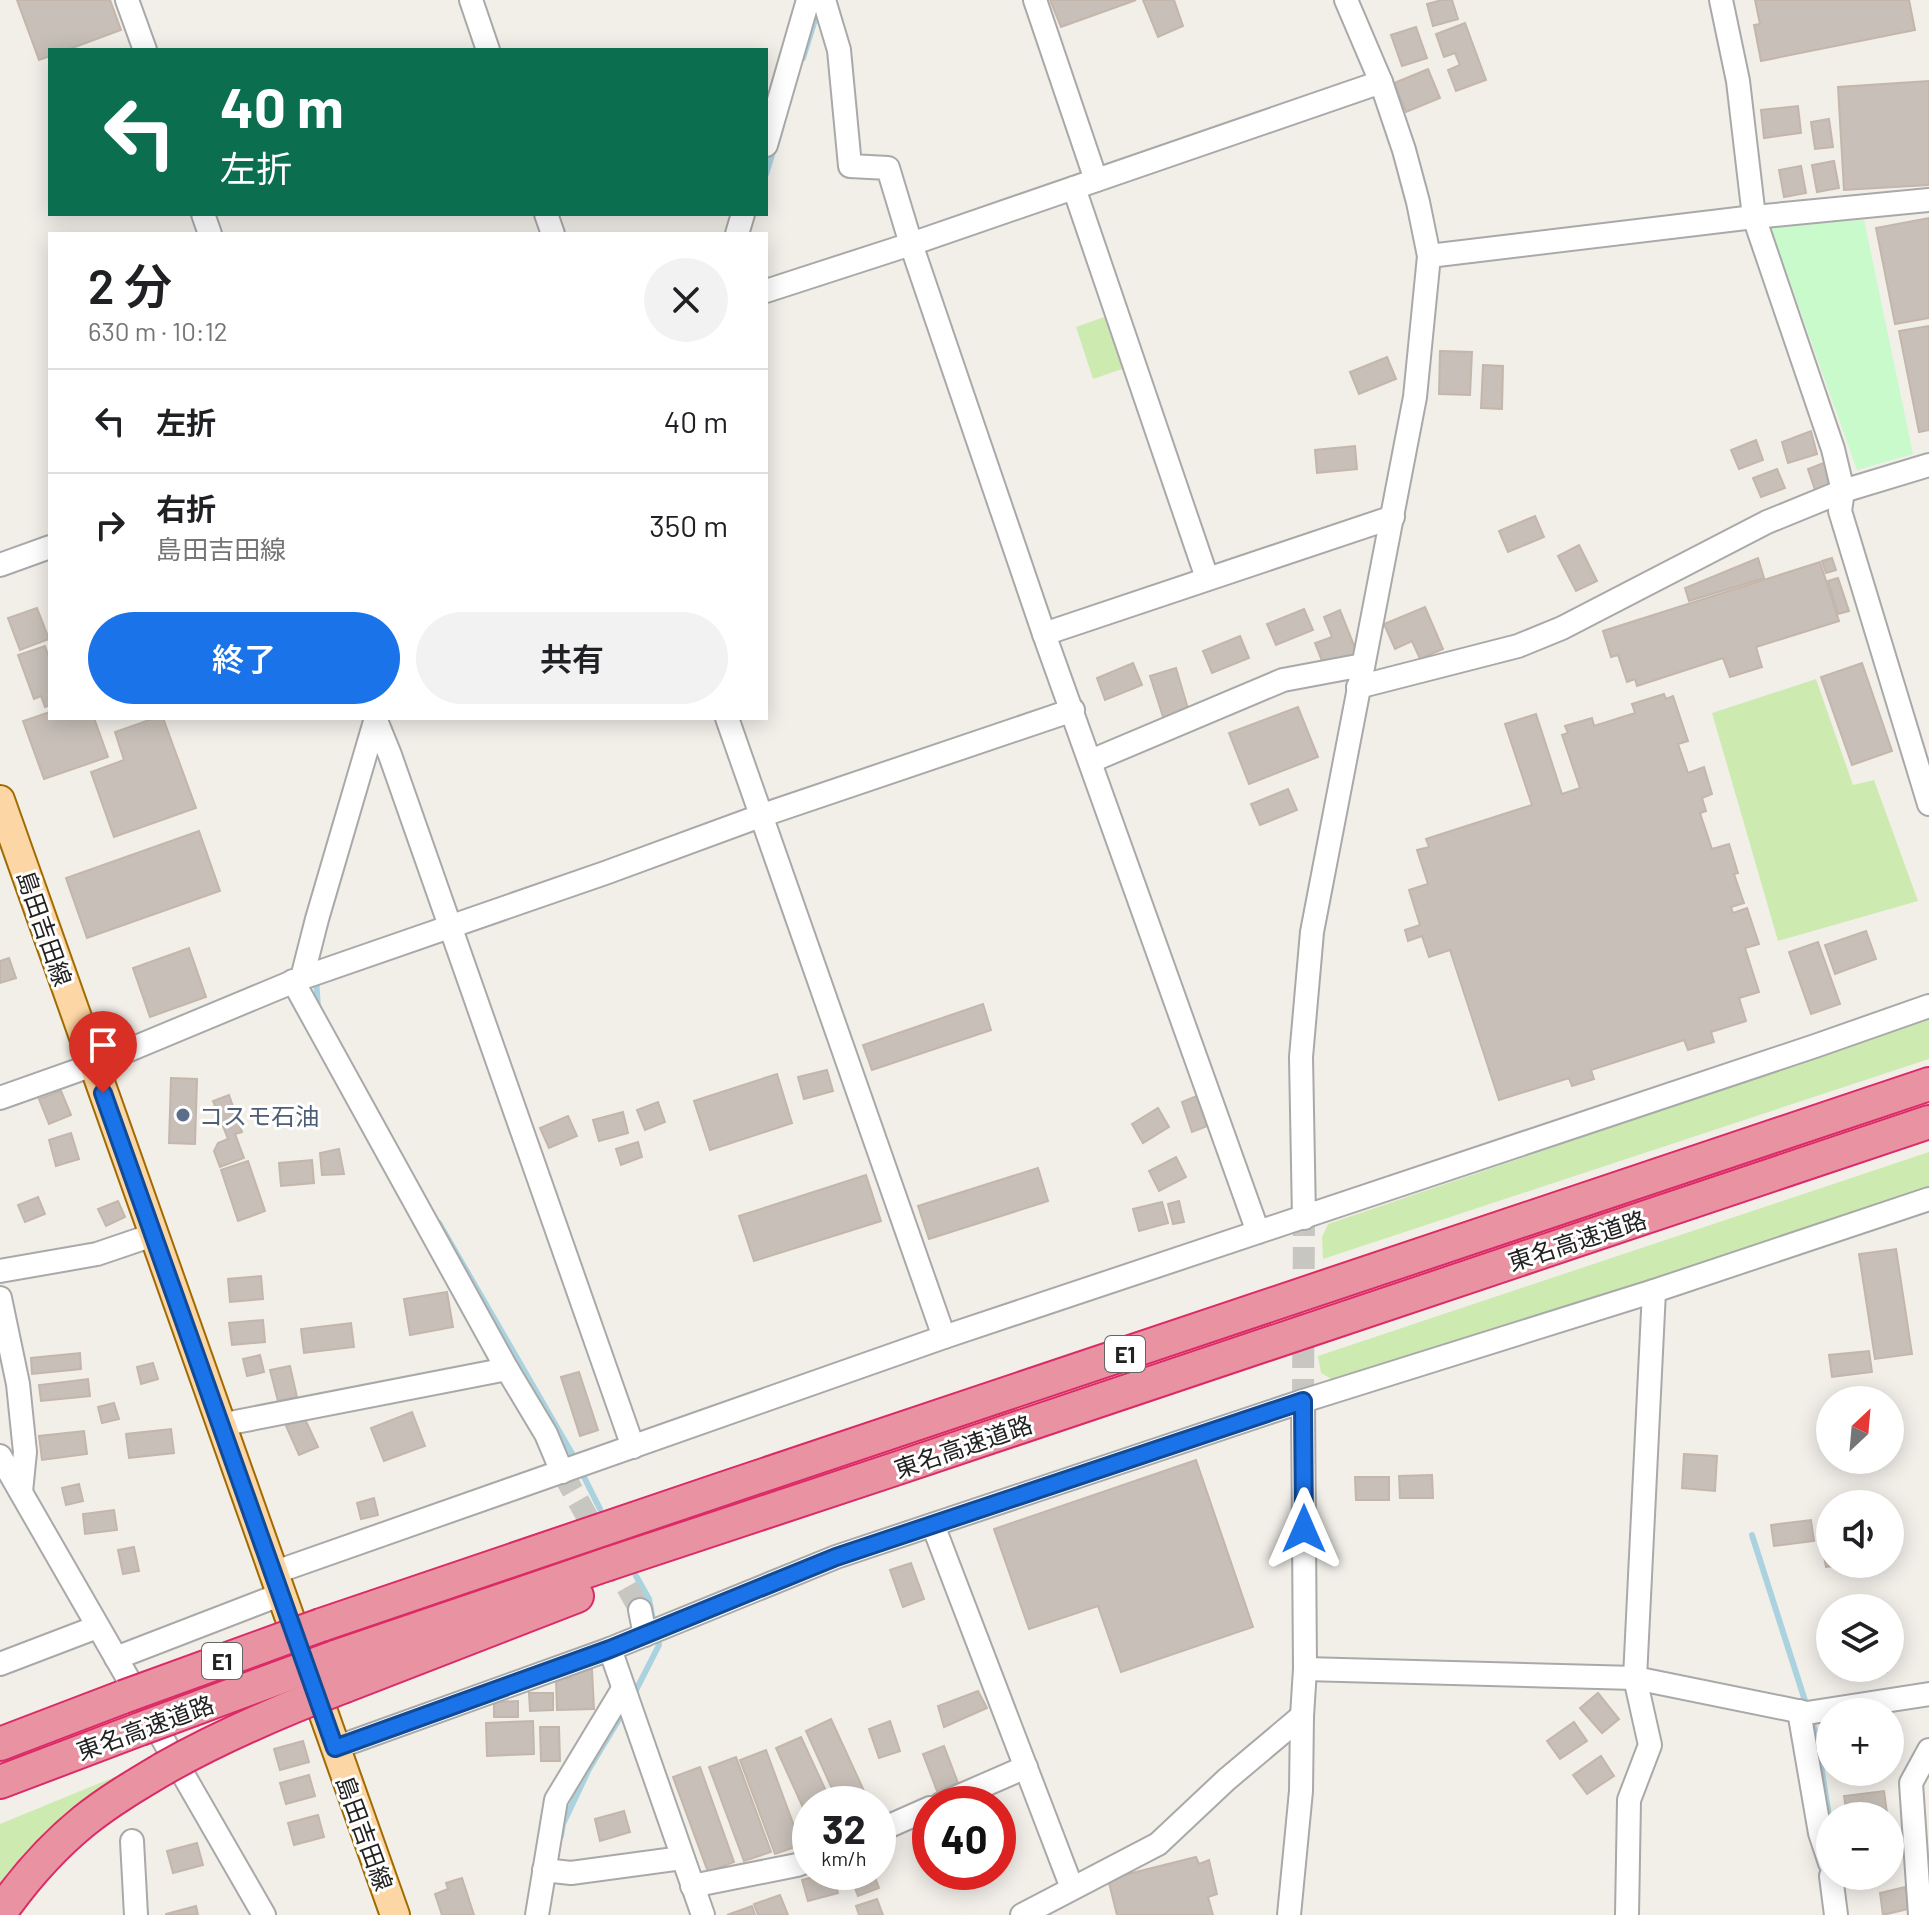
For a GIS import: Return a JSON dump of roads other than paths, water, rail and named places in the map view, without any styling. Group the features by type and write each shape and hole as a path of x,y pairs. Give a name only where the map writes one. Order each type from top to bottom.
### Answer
{"highway":[{"name":"東名高速道路","path":"0,1744 321,1625 1929,1084"},
{"name":"東名高速道路","path":"0,1782 140,1729 340,1672 594,1568 1929,1122"},
{"path":"0,1913 31,1872 84,1821 118,1796 204,1745 287,1708 340,1672"}],"main road":[{"name":"島田吉田線","path":"0,800 395,1915"}],"street":[{"path":"127,0 144,48"},
{"path":"471,0 487,48"},
{"path":"768,138 808,0"},
{"path":"1035,0 1096,180"},
{"path":"1304,1218 1301,1057 1312,932 1415,397 1429,256 1404,150 1381,82 1346,0"},
{"path":"1721,0 1738,81 1754,217 1833,449 1843,491 1840,511 1929,804"},
{"path":"826,7 839,50 850,166 888,168 1044,634 1258,1232"},
{"path":"768,290 1381,82"},
{"path":"1074,188 1207,578"},
{"path":"1429,256 1754,217 1929,200"},
{"path":"1358,687 1518,646 1562,628 1767,522 1843,491 1929,465"},
{"path":"1044,634 1393,517"},
{"path":"0,565 48,548"},
{"path":"1091,761 1283,680 1363,665"},
{"path":"0,1098 93,1065 299,979 763,815 1073,710"},
{"path":"376,720 633,1447"},
{"path":"376,720 299,979 564,1471"},
{"path":"728,720 944,1337"},
{"path":"116,1658 277,1584 591,1461 944,1337 1929,1006"},
{"path":"335,1748 610,1649 836,1557 1303,1401 1654,1291 1929,1199"},
{"path":"0,1271 97,1254 153,1235"},
{"path":"1627,1915 1629,1800 1650,1745 1635,1678 1654,1291"},
{"path":"0,1298 18,1384 25,1452 21,1492"},
{"path":"220,1425 507,1369"},
{"path":"1289,1915 1301,1791 1305,1669 1303,1401"},
{"path":"1,1458 264,1915"},
{"path":"933,1525 1072,1888"},
{"path":"640,1610 646,1634"},
{"path":"0,1664 97,1627"},
{"path":"610,1649 703,1915"},
{"path":"1305,1669 1635,1678 1809,1711 1929,1694"},
{"path":"537,1915 553,1871 556,1800 624,1689"},
{"path":"1809,1711 1817,1802"},
{"path":"1022,1915 1158,1844 1226,1780 1302,1716"},
{"path":"1920,1915 1911,1783 1929,1750"},
{"path":"982,1786 1026,1767"},
{"path":"132,1841 136,1915"},
{"path":"553,1871 682,1858"},
{"path":"692,1886 792,1866"},
{"path":"1833,1890 1836,1915"}],"waterway":[{"path":"803,58 819,7"},
{"path":"768,168 774,148"},
{"path":"316,979 318,1007"},
{"path":"439,1223 574,1457 600,1509"},
{"path":"1752,1535 1807,1707"},
{"path":"636,1576 649,1599 654,1625"},
{"path":"632,1698 659,1645 657,1636"},
{"path":"561,1836 563,1824 589,1769 624,1711"},
{"path":"1811,1717 1827,1802"}],"tunnel":[{"path":"1303,1401 1304,1218"},
{"path":"562,1472 640,1610"}],"place":[{"name":"コスモ石油","path":"183,1115"}]}
